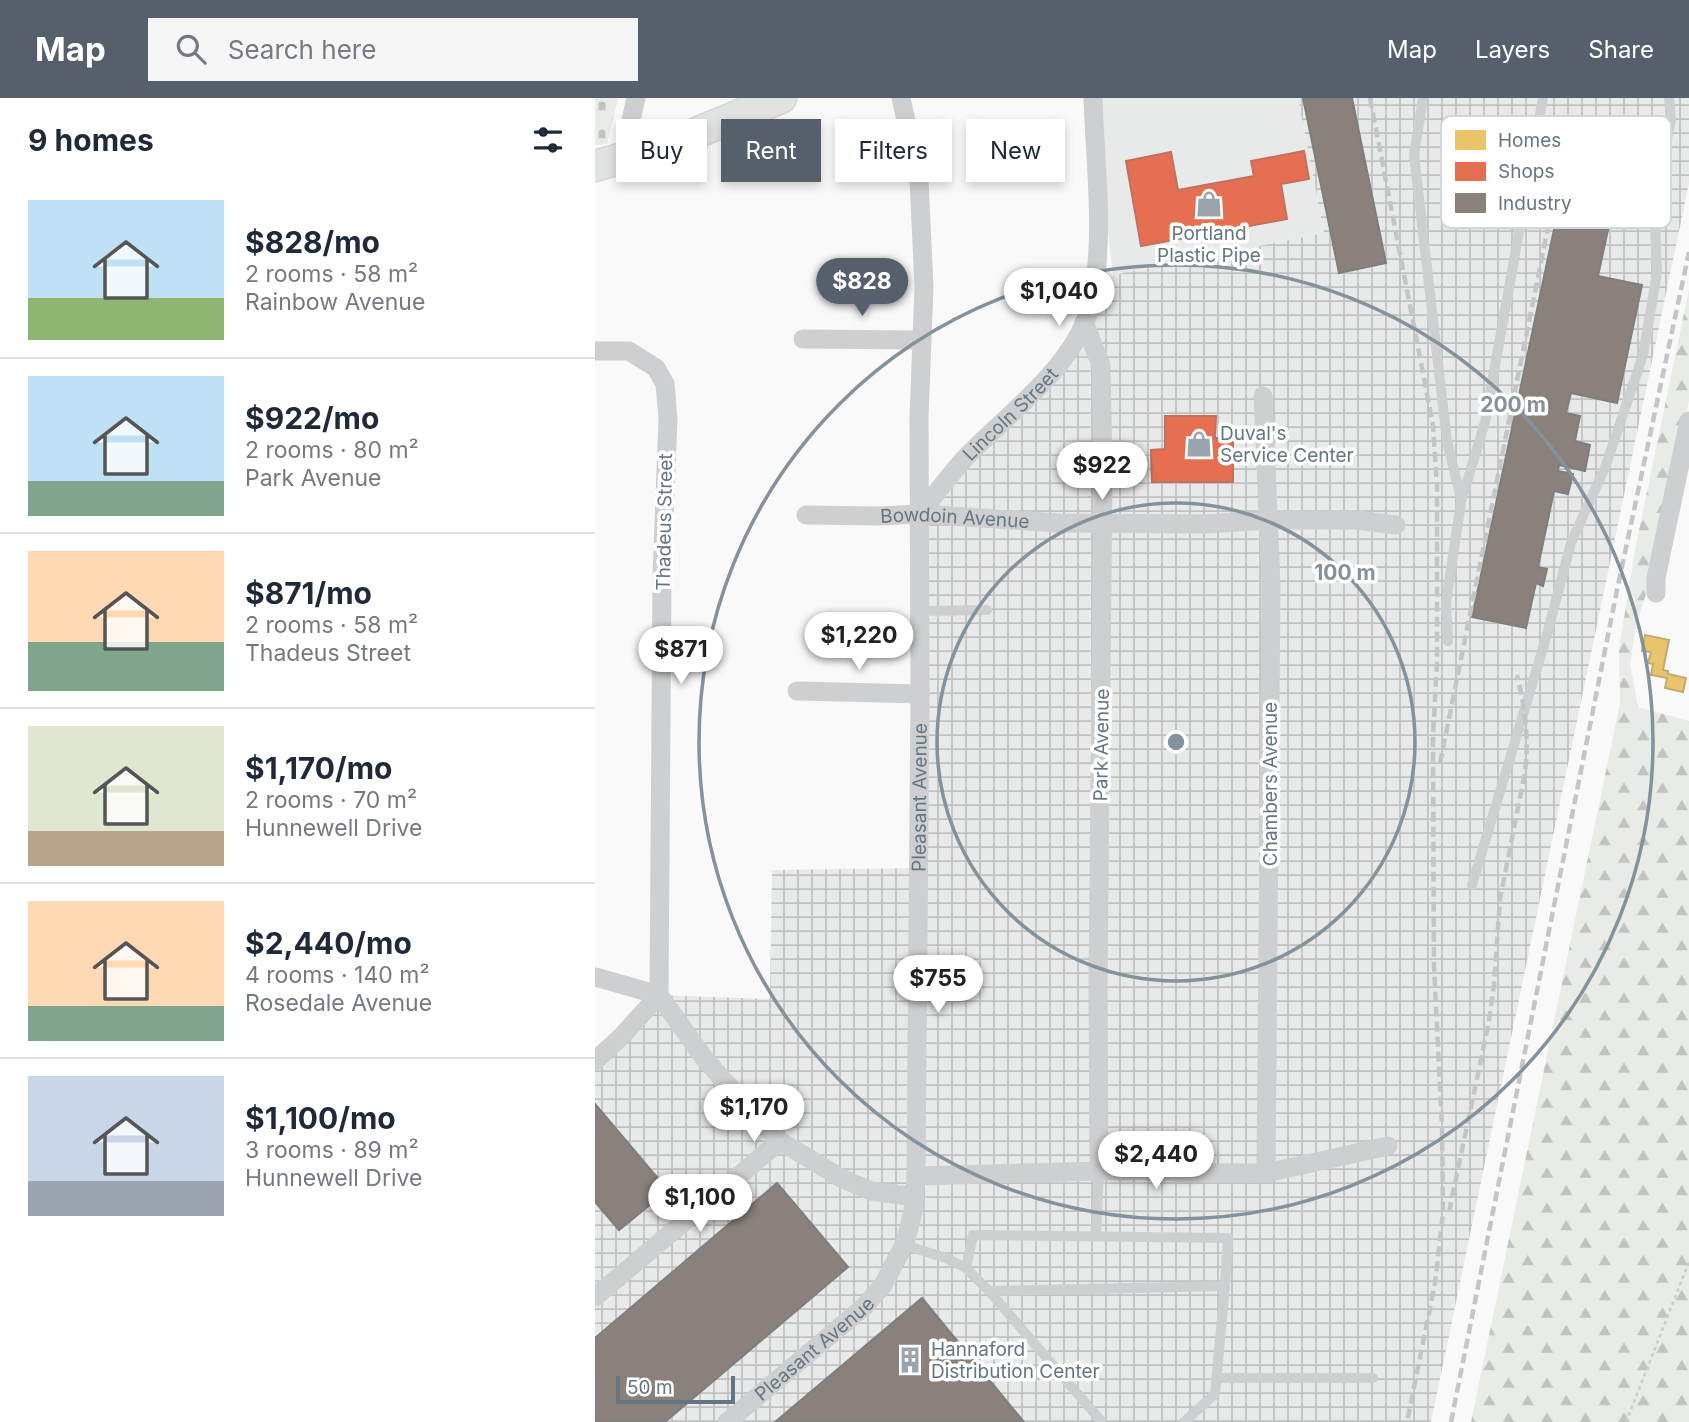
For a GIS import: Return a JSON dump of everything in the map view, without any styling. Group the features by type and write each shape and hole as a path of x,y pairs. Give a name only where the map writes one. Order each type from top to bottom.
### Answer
{"main road":[{"path":"608,163 662,147 781,98"}],"street":[{"path":"608,163 636,98"},
{"name":"Pleasant Avenue","path":"727,1422 865,1306 883,1285 904,1245 915,1196 921,340 924,286 920,192 901,98"},
{"name":"Lincoln Street","path":"920,514 967,457 1035,392 1072,346 1084,322 1092,302 1098,252 1093,98"},
{"name":"Park Avenue","path":"1084,322 1101,365 1103,522 1099,1171"},
{"path":"803,339 921,340"},
{"name":"Thadeus Street","path":"595,351 629,352 656,368 664,384 668,419 663,560 659,995"},
{"name":"Chambers Avenue","path":"1263,396 1270,520 1270,909 1266,1173"},
{"path":"1656,593 1656,578 1689,421"},
{"name":"Bowdoin Avenue","path":"806,514 920,514 1057,523 1206,524 1270,520 1356,520 1397,525"},
{"path":"797,691 920,694"},
{"path":"595,977 659,995 704,1058 780,1141 841,1178 871,1191 915,1196"},
{"path":"595,1060 621,1037 659,995"},
{"path":"595,1297 780,1141"},
{"path":"916,1176 1099,1171 1266,1173 1388,1146"}],"lane":[{"path":"1423,98 1415,155 1447,441 1461,502"},
{"path":"1540,116 1543,98"},
{"path":"1669,98 1671,116"},
{"path":"1448,641 1446,603 1461,502 1485,422 1520,228"},
{"path":"1472,885 1546,638 1571,543 1606,465 1643,355 1657,273 1655,228"},
{"path":"920,611 987,610"},
{"path":"1096,1236 1099,1171"},
{"path":"966,1268 973,1235 1228,1238 1215,1394 1184,1422"},
{"path":"904,1245 946,1258 966,1268 1103,1422"},
{"path":"989,1291 1225,1286"},
{"path":"1218,1378 1373,1378"}],"path":[{"path":"1626,1422 1689,1262"}],"shaded area":[{"path":"1100,98 1298,98 1324,233 1113,275 1100,161"},
{"path":"1298,98 1689,98 1689,183 1431,1422 595,1422 595,1048 659,995 770,999 772,870 919,868 920,514 1035,392 1092,302 1113,275 1324,233"}],"green space":[{"path":"595,98 618,98 607,144 595,145"},
{"path":"1689,289 1689,400 1647,591 1636,625 1630,664 1638,707 1689,721 1689,1422 1471,1422 1620,703 1619,649 1635,550"}],"building: Homes":[{"path":"1645,635 1669,640 1663,670 1668,671 1668,674 1686,678 1683,692 1665,688 1667,678 1651,675 1653,664 1648,663 1651,652 1642,651"}],"building: Shops":[{"name":"Portland Plastic Pipe","path":"1304,151 1309,179 1281,184 1287,219 1141,246 1126,161 1171,152 1178,190 1254,176 1251,161"},
{"name":"Duval's Service Center","path":"1165,416 1216,416 1215,438 1233,438 1233,482 1152,482 1151,450 1165,449"}],"building: Industry":[{"path":"1303,98 1352,98 1386,263 1339,273"},
{"path":"1554,228 1608,228 1598,276 1642,285 1617,403 1571,393 1566,413 1580,416 1575,441 1590,445 1585,471 1559,465 1558,471 1573,474 1568,494 1554,491 1538,567 1547,569 1543,586 1536,583 1526,628 1472,617"},
{"path":"595,1104 668,1190 619,1230 595,1202"},
{"path":"777,1183 848,1267 665,1422 595,1422 595,1338"},
{"name":"Hannaford Distribution Center","path":"922,1298 1024,1422 775,1422"}],"railway":[{"path":"1370,98 1433,425 1437,487 1437,662 1433,736 1434,966 1442,1126 1443,1213 1435,1283 1407,1422"},
{"path":"1440,763 1548,228"},
{"path":"1451,1422 1617,590 1689,252"},
{"path":"1449,1212 1489,1021 1500,899 1525,772 1527,747 1517,675"}],"place":[{"name":"Portland Plastic Pipe","path":"1209,204"},
{"name":"Duval's Service Center","path":"1199,444"},
{"name":"Hannaford Distribution Center","path":"910,1360"}]}
